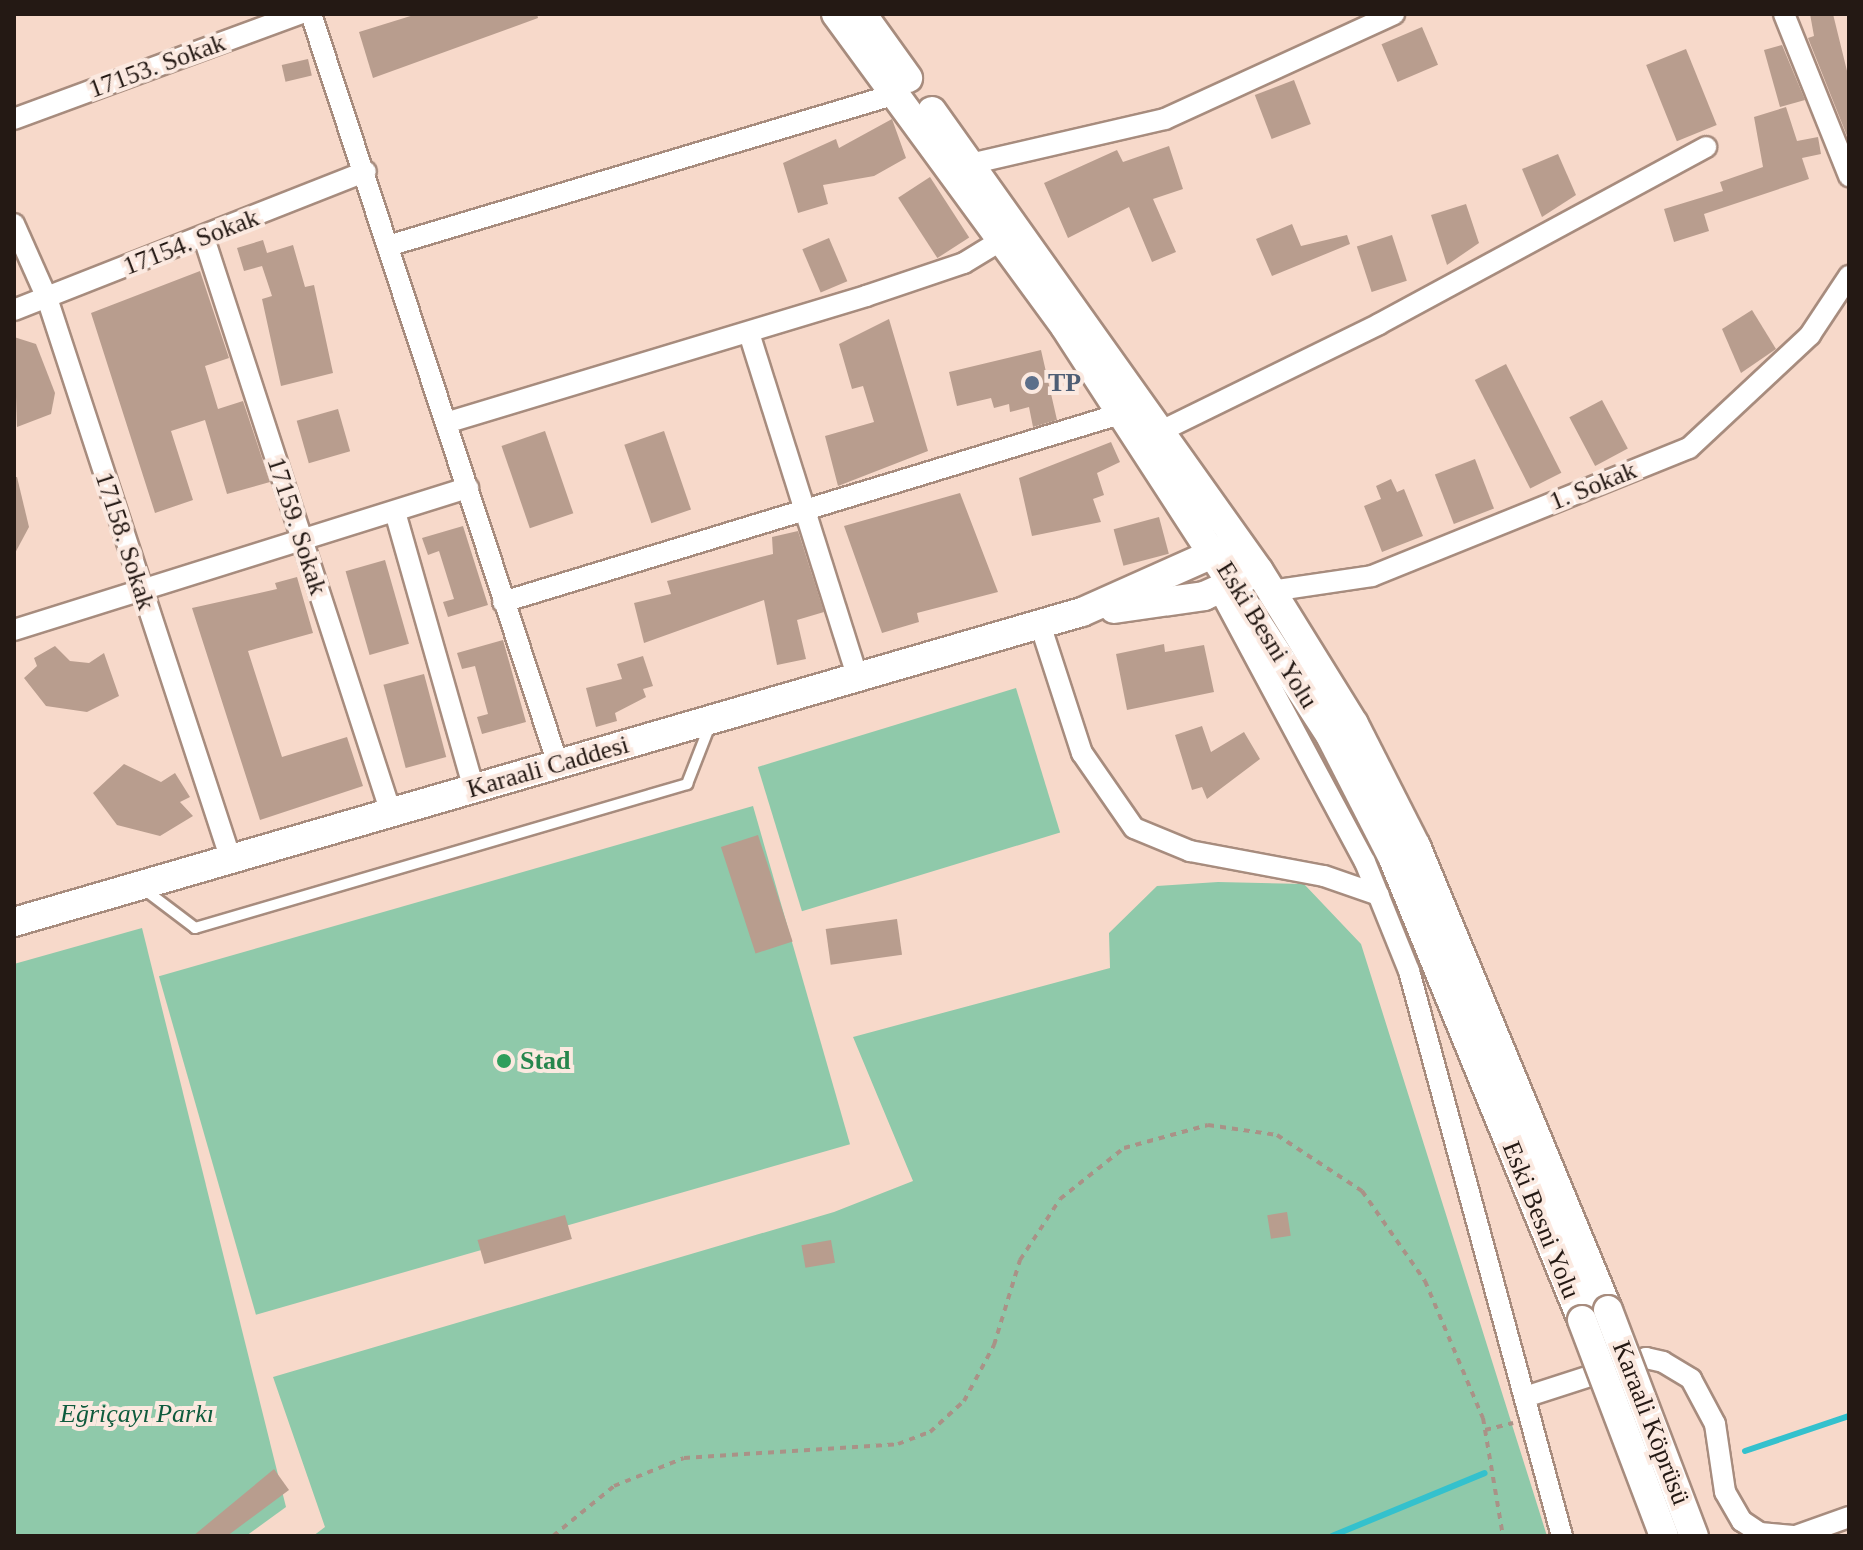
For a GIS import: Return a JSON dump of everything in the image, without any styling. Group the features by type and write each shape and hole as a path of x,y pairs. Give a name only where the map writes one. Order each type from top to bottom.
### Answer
{"main road":[{"name":"Eski Besni Yolu","path":"836,14 1123,413 1227,548"},
{"name":"Eski Besni Yolu","path":"862,14 1161,431 1246,584 1397,804 1595,1315"},
{"path":"1082,612 1227,548"},
{"path":"1082,612 1171,604 1246,584"},
{"name":"Karaali Caddesi","path":"14,922 1082,612"},
{"name":"Karaali Köprüsü","path":"1595,1315 1664,1536"},
{"name":"Karaali Köprüsü","path":"1595,1315 1694,1536"}],"street":[{"name":"17153. Sokak","path":"14,119 300,14"},
{"path":"311,14 391,245 503,602 558,764"},
{"path":"970,164 1165,119 1394,14"},
{"path":"1784,14 1849,176"},
{"path":"391,245 896,94"},
{"path":"1161,431 1379,324 1706,147"},
{"name":"17154. Sokak","path":"14,310 204,238 366,171"},
{"name":"17158. Sokak","path":"14,224 47,298 231,860"},
{"name":"17159. Sokak","path":"204,238 391,813"},
{"path":"449,422 749,333 964,263 1000,241"},
{"name":"1. Sokak","path":"1246,584 1372,576 1689,448 1801,346 1849,276"},
{"path":"749,333 857,675"},
{"path":"503,602 1123,413"},
{"path":"14,630 468,488"},
{"path":"395,512 474,789"},
{"path":"1246,584 1409,971 1562,1536"},
{"path":"1040,624 1082,753 1134,828 1190,851 1324,876 1379,895"},
{"path":"1525,1397 1646,1358 1663,1362 1691,1379 1715,1424 1725,1492 1742,1521 1760,1533 1794,1536 1849,1517"}],"lane":[{"path":"140,886 195,928 209,924 687,784 712,719"}],"path":[{"path":"553,1536 614,1486 684,1458 898,1444 930,1432 964,1401 994,1345 1020,1260 1060,1199 1124,1148 1208,1125 1277,1135 1362,1191 1425,1281 1485,1430 1503,1536"},
{"path":"1485,1430 1531,1419"}],"green space":[{"path":"1016,688 1060,832 802,911 758,767"},
{"name":"Stad","path":"753,806 850,1144 256,1315 159,976"},
{"path":"1218,882 1304,884 1361,944 1547,1536 313,1536 325,1527 273,1377 834,1212 913,1181 853,1037 1110,968 1109,933 1157,886"},
{"name":"Eğriçayı Parkı","path":"142,928 286,1507 246,1536 14,1536 14,964"}],"building":[{"path":"417,14 537,14 538,18 373,78 359,32"},
{"path":"1810,14 1833,14 1849,79 1849,141 1808,38 1814,36"},
{"path":"1422,27 1438,65 1398,82 1381,44"},
{"path":"1782,45 1805,100 1780,107 1764,50"},
{"path":"1686,49 1717,125 1677,141 1646,65"},
{"path":"308,59 312,76 286,82 282,65"},
{"path":"1294,80 1311,124 1272,139 1255,95"},
{"path":"1786,107 1797,141 1818,137 1821,154 1802,158 1809,179 1704,214 1709,231 1674,242 1664,209 1723,191 1720,182 1763,167 1754,117"},
{"path":"892,119 906,158 874,176 823,185 828,204 798,213 783,163 836,139 839,148"},
{"path":"1169,146 1183,189 1153,199 1176,252 1152,262 1129,207 1068,238 1044,183 1117,150 1123,162"},
{"path":"1558,154 1576,195 1542,217 1522,169"},
{"path":"930,177 969,237 937,258 898,198"},
{"path":"1466,204 1479,243 1447,265 1431,215"},
{"path":"1292,224 1301,246 1347,235 1350,244 1272,276 1256,239"},
{"path":"1392,235 1407,281 1372,292 1357,246"},
{"path":"829,238 847,281 821,293 802,249"},
{"path":"263,240 267,253 293,245 305,287 314,285 333,373 281,386 262,299 272,296 262,266 244,271 237,248"},
{"path":"200,271 229,358 205,366 218,409 243,401 270,482 227,494 205,420 171,431 193,500 155,513 91,313"},
{"path":"1752,310 1776,349 1741,373 1722,329"},
{"path":"889,319 928,451 838,486 825,436 874,422 863,386 852,389 839,344"},
{"path":"14,337 36,344 55,393 51,414 17,427"},
{"path":"1041,350 1057,420 1033,427 1029,407 1010,412 1009,404 994,408 991,398 957,406 949,372"},
{"path":"1506,364 1561,473 1530,489 1475,380"},
{"path":"1602,400 1628,449 1595,466 1569,417"},
{"path":"338,409 350,451 309,463 297,421"},
{"path":"545,431 573,513 530,528 502,446"},
{"path":"664,431 691,509 651,523 624,445"},
{"path":"1111,442 1120,462 1097,473 1104,495 1093,499 1101,522 1032,536 1019,478"},
{"path":"1475,459 1494,508 1454,524 1435,474"},
{"path":"14,477 17,477 29,527 14,555"},
{"path":"1391,479 1397,492 1404,489 1423,536 1382,552 1364,506 1381,499 1376,486"},
{"path":"960,493 998,592 917,613 919,622 882,633 844,526"},
{"path":"1159,517 1169,554 1123,566 1114,529"},
{"path":"463,526 488,605 448,617 443,602 454,599 439,551 428,555 422,538"},
{"path":"798,531 824,612 797,620 806,659 777,665 764,600 644,643 634,603 671,594 667,581 773,554 772,537"},
{"path":"385,560 409,644 370,655 346,571"},
{"path":"297,577 313,633 248,651 282,757 347,737 363,786 260,820 192,608 277,589 275,583"},
{"path":"503,640 526,722 482,734 477,717 488,714 475,666 462,669 457,653"},
{"path":"1164,644 1165,652 1204,645 1214,692 1127,710 1116,654"},
{"path":"55,646 70,661 89,663 104,653 119,696 87,712 46,706 24,678 37,666 34,658"},
{"path":"643,656 653,686 643,689 646,697 615,713 617,721 596,727 586,688 622,679 617,664"},
{"path":"424,674 446,757 406,768 383,685"},
{"path":"1202,726 1211,752 1244,732 1260,759 1207,799 1202,787 1192,790 1175,735"},
{"path":"124,764 161,782 175,773 190,797 180,802 193,816 160,836 117,825 93,793"},
{"path":"758,835 793,942 756,954 721,847"},
{"path":"897,919 902,955 831,965 826,929"},
{"path":"1287,1212 1291,1236 1271,1239 1267,1215"},
{"path":"565,1215 572,1239 484,1264 478,1240"},
{"path":"831,1240 835,1263 805,1268 801,1245"},
{"path":"274,1469 289,1490 227,1536 193,1536"}],"waterway":[{"path":"1745,1451 1849,1416"},
{"path":"1332,1536 1485,1473"}],"place":[{"name":"TP","path":"1032,383"},
{"name":"Stad","path":"504,1061"}]}
